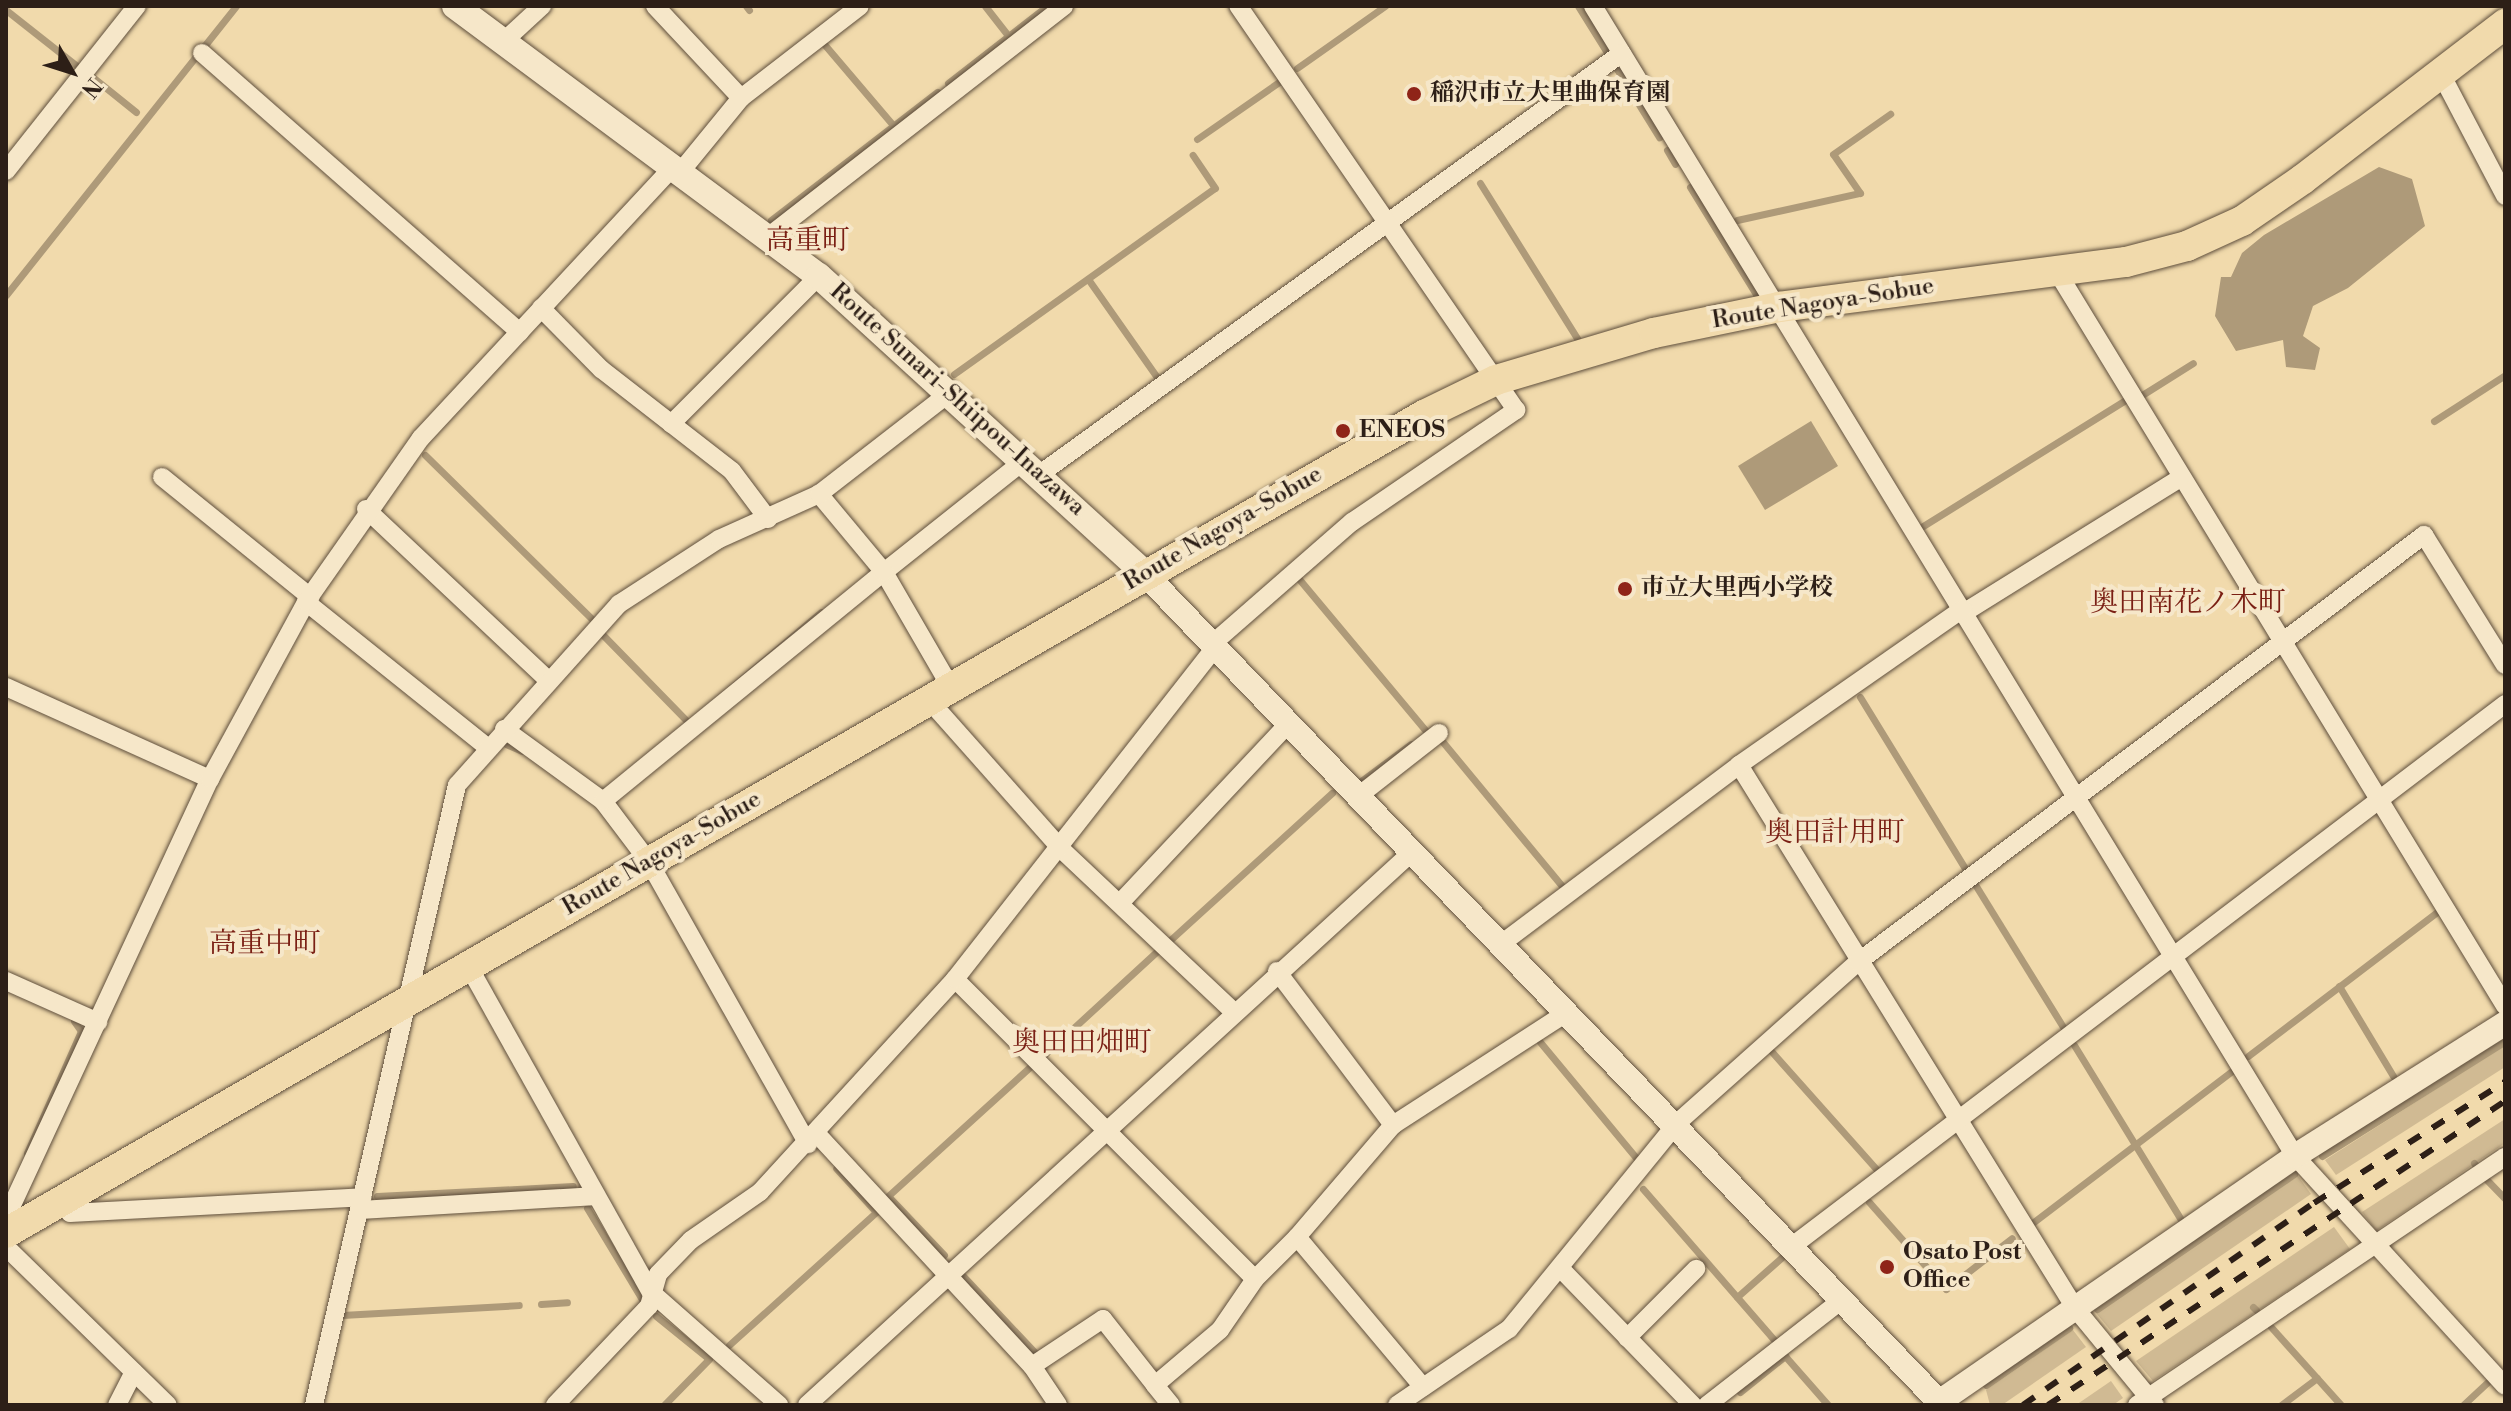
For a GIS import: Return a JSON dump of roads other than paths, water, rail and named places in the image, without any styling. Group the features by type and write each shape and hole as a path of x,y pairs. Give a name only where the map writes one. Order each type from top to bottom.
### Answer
{"main road":[{"name":"Route Sunari-Shiipou-Inazawa","path":"455,6 678,167 819,276 952,391 1144,573"},
{"name":"Route Nagoya-Sobue","path":"6,1233 1144,573 1496,380 1654,333 1779,307 2126,262 2217,235 2505,24"}],"street":[{"path":"6,171 137,6"},
{"path":"504,41 542,6"},
{"path":"655,6 741,98"},
{"path":"6,1218 210,779 308,599 366,509 541,308 741,98 859,6"},
{"path":"769,236 1064,6"},
{"path":"555,1405 649,1306 651,1292 691,1240 760,1192 812,1139 955,979 1061,849 1107,780 1213,645 1340,531 1516,410 1238,6"},
{"path":"1593,6 2295,1156 2371,1246 2505,1386"},
{"path":"202,53 520,332"},
{"path":"603,801 884,572 1387,223 1622,53"},
{"path":"2440,72 2505,196"},
{"path":"2056,270 2180,478 2505,1006"},
{"path":"671,424 819,276"},
{"path":"541,308 601,369 732,471 768,519"},
{"path":"314,1405 457,785 487,747 619,604 719,539 819,494 952,391"},
{"path":"162,477 487,747"},
{"path":"1501,944 1739,765 1964,611 2180,478"},
{"path":"819,494 884,572 939,692 1061,849 1233,1011"},
{"path":"366,509 549,681"},
{"path":"1397,1405 1509,1329 1561,1269 1676,1124 1858,962 2424,535 2505,665"},
{"path":"1144,573 1411,853 1676,1124 1941,1404 2295,1156 2505,1023"},
{"path":"7,690 210,779"},
{"path":"1791,1247 2172,954 2505,704"},
{"path":"1120,903 1288,724"},
{"path":"504,729 603,801 649,862 812,1139 1032,1366 1058,1405"},
{"path":"1357,797 1439,733"},
{"path":"1739,765 1954,1120 2075,1308 2146,1402 2505,1157"},
{"path":"807,1405 945,1273 1411,853"},
{"path":"469,967 593,1196 651,1292 779,1405"},
{"path":"1277,971 1393,1125"},
{"path":"955,979 1101,1132 1255,1279"},
{"path":"6,981 98,1022"},
{"path":"1155,1385 1220,1330 1255,1279 1297,1237 1393,1125 1568,1012"},
{"path":"62,1201 70,1213 593,1196"},
{"path":"1297,1237 1423,1387"},
{"path":"6,1247 168,1405"},
{"path":"1561,1269 1693,1405"},
{"path":"1627,1338 1696,1269"},
{"path":"1720,1401 1842,1300"},
{"path":"1032,1366 1103,1319 1171,1405"},
{"path":"117,1405 134,1372"}],"waterway":[{"path":"205,45 236,6"},
{"path":"746,6 749,10"},
{"path":"985,6 1009,37"},
{"path":"948,83 1047,6"},
{"path":"1297,68 1385,6"},
{"path":"1578,6 1608,54"},
{"path":"6,10 77,66"},
{"path":"824,44 893,125"},
{"path":"6,295 195,57"},
{"path":"1615,66 1659,137"},
{"path":"90,75 136,112"},
{"path":"1197,139 1279,82"},
{"path":"771,220 937,92"},
{"path":"1737,220 1860,193 1833,154 1890,114"},
{"path":"1667,150 1675,164"},
{"path":"954,374 1215,188 1193,155"},
{"path":"1480,183 1577,338"},
{"path":"1690,187 1757,296"},
{"path":"1088,279 1157,377"},
{"path":"2142,395 2193,363"},
{"path":"2434,421 2505,375"},
{"path":"1923,526 2124,401"},
{"path":"425,455 591,618"},
{"path":"1299,579 1427,732"},
{"path":"685,727 821,612"},
{"path":"602,634 686,720"},
{"path":"1860,697 1966,870"},
{"path":"1442,741 1561,885"},
{"path":"506,744 522,751"},
{"path":"1361,781 1411,744"},
{"path":"1168,942 1332,793"},
{"path":"1976,886 2063,1027"},
{"path":"2248,1056 2437,912"},
{"path":"1043,1056 1157,951"},
{"path":"2339,986 2393,1076"},
{"path":"27,1153 81,1031 74,1021"},
{"path":"2322,1156 2505,1041"},
{"path":"1540,1042 1637,1159"},
{"path":"2074,1045 2180,1218"},
{"path":"1772,1052 1878,1171"},
{"path":"944,1255 888,1196 1031,1066"},
{"path":"2031,1224 2232,1071"},
{"path":"729,1345 876,1212 836,1168"},
{"path":"2097,1309 2294,1174"},
{"path":"2486,1179 2505,1199"},
{"path":"377,1196 573,1186"},
{"path":"1643,1189 1776,1342"},
{"path":"1869,1202 1946,1289 2012,1238"},
{"path":"587,1208 643,1301"},
{"path":"1737,1297 1781,1258"},
{"path":"963,1276 1038,1356"},
{"path":"541,1304 567,1302"},
{"path":"342,1315 519,1305"},
{"path":"2253,1307 2256,1310"},
{"path":"656,1316 709,1359 664,1405"},
{"path":"2271,1327 2341,1405"},
{"path":"1986,1385 2069,1328"},
{"path":"1740,1392 1785,1356 1828,1405"},
{"path":"2281,1405 2317,1378"},
{"path":"2463,1405 2487,1383"}],"railway":[{"path":"2023,1405 2314,1203 2505,1082"},
{"path":"2048,1405 2505,1101"}],"place":[{"name":"稲沢市立大里曲保育園","path":"1414,94"},
{"name":"ENEOS","path":"1343,431"},
{"name":"市立大里西小学校","path":"1625,589"},
{"name":"Osato Post Office","path":"1887,1267"}],"district":[{"name":"高重町","path":"808,241"},
{"name":"奥田南花ノ木町","path":"2188,603"},
{"name":"奥田計用町","path":"1835,833"},
{"name":"高重中町","path":"265,944"},
{"name":"奥田田畑町","path":"1082,1043"}]}
